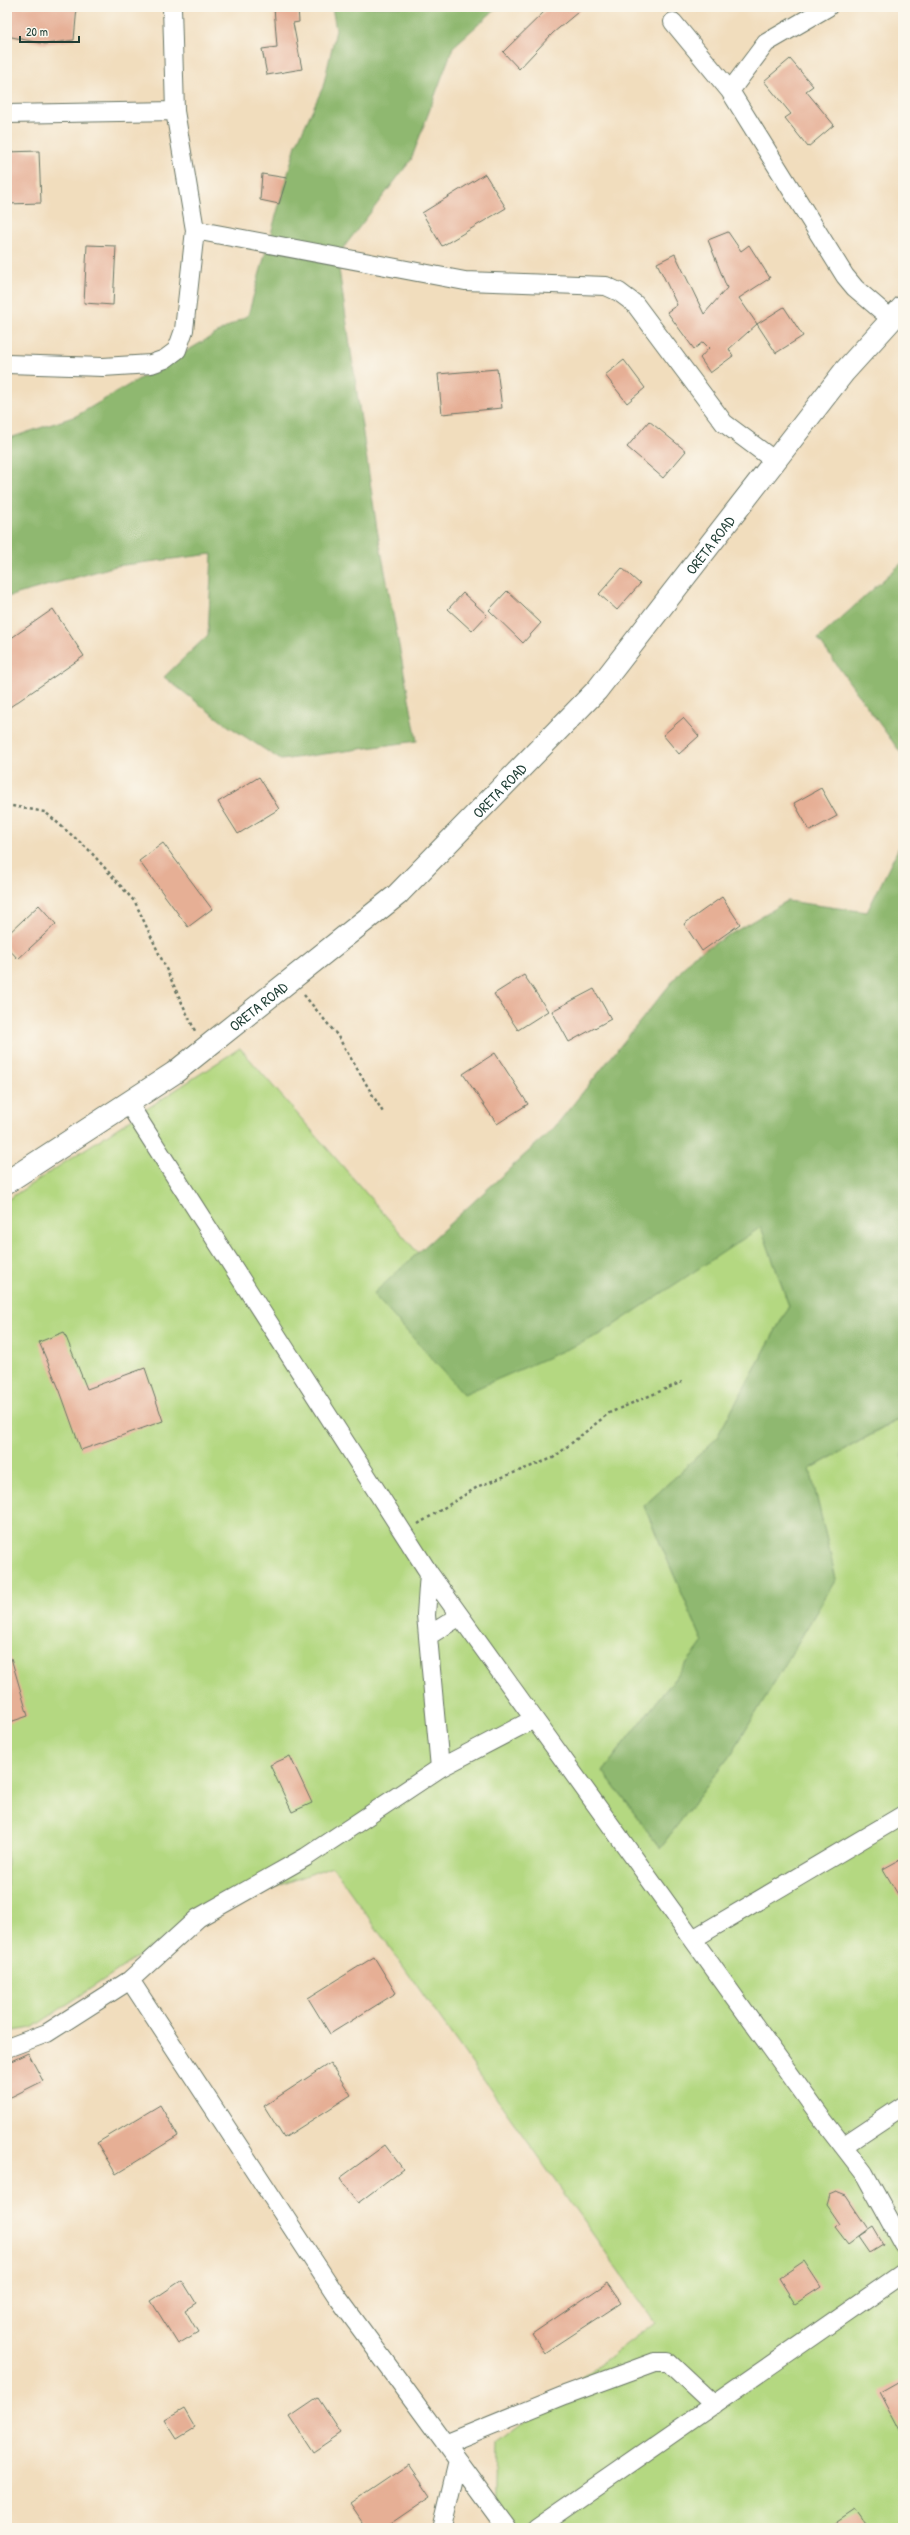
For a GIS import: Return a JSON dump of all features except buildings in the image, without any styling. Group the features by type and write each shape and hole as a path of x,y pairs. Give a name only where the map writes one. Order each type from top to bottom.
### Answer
{"street":[{"path":"7,364 103,366 151,364 165,359 177,350 184,330 195,230 175,111 172,7"},
{"path":"730,91 766,43 828,7"},
{"path":"672,22 730,91 845,276 855,288 897,312"},
{"path":"7,114 175,111"},
{"path":"195,230 465,281 606,286 619,292 635,304 724,423 775,461"},
{"name":"ORETA ROAD","path":"7,1182 174,1073 397,894 597,690 844,372 897,312"},
{"path":"128,1103 429,1573 692,1939 864,2173 903,2244"},
{"path":"429,1573 426,1615 440,1768"},
{"path":"428,1636 460,1616"},
{"path":"7,2048 47,2033 130,1980 198,1918 306,1857 440,1768 534,1720"},
{"path":"692,1939 903,1815"},
{"path":"130,1980 336,2295 507,2528"},
{"path":"843,2146 903,2106"},
{"path":"536,2528 903,2273"},
{"path":"445,2444 565,2395 655,2362 668,2362 714,2404"},
{"path":"442,2528 458,2461"}],"path":[{"path":"7,809 12,806 44,812 89,850 135,902 203,1050"},
{"path":"291,979 337,1035 384,1114"},
{"path":"403,1533 479,1486 553,1458 609,1413 682,1382"}],"green space":[{"path":"332,7 498,7 453,47 411,160 337,256 377,529 417,741 281,760 224,723 164,677 208,635 212,554 116,566 7,597 7,439 76,416 248,315 296,145 323,87 336,30"},
{"path":"903,562 903,756 818,639"},
{"path":"903,839 903,1429 897,1420 810,1469 836,1579 732,1753 660,1848 603,1771 703,1642 644,1506 716,1439 789,1306 761,1227 599,1335 464,1394 373,1294 553,1129 693,956 787,901 867,912"},
{"path":"240,1048 418,1253 373,1295 599,1335 761,1226 789,1306 716,1439 644,1506 703,1642 603,1771 660,1848 732,1753 836,1579 810,1469 898,1420 903,1429 903,2528 494,2528 496,2444 655,2322 332,1866 200,1915 32,2028 7,2032 7,1200"}]}
